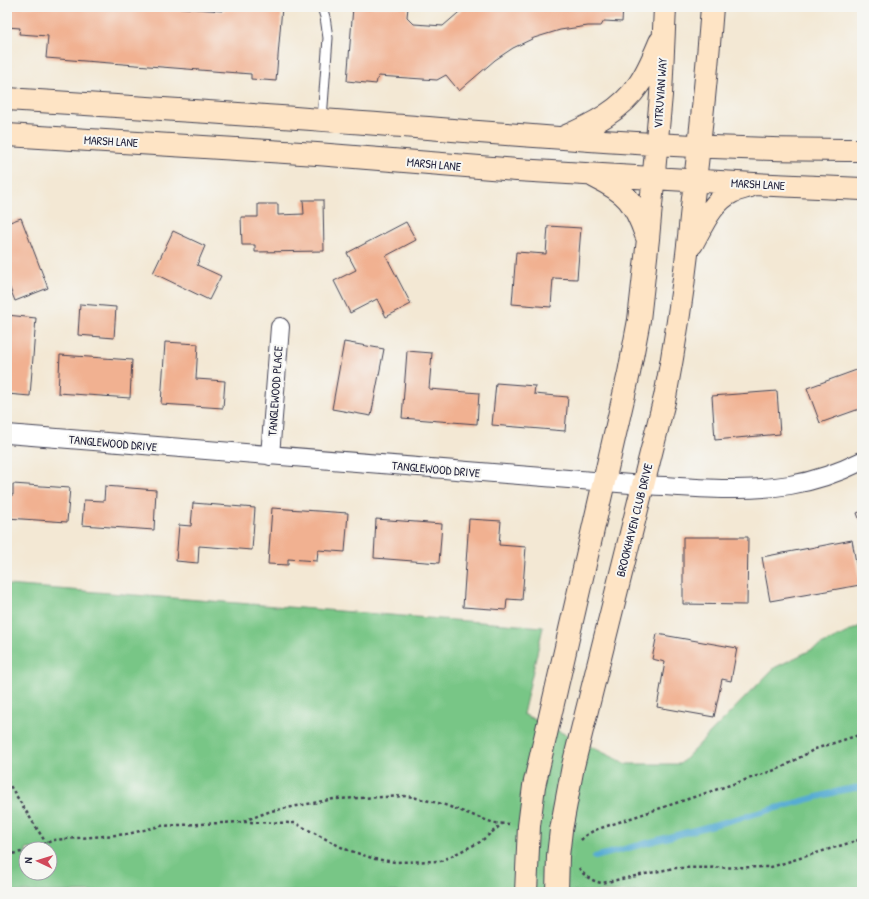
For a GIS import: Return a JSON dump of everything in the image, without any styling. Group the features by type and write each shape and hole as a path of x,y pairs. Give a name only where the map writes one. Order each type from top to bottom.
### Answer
{"main road":[{"name":"VITRUVIAN WAY","path":"653,178 661,95 665,7"},
{"path":"699,146 707,77 712,7"},
{"path":"562,138 585,128 604,116 619,106 630,95 639,84 665,32"},
{"path":"7,98 322,119 656,144 743,149 862,150"},
{"path":"317,154 322,119"},
{"name":"MARSH LANE","path":"7,135 317,154 517,170 862,189"},
{"name":"BROOKHAVEN CLUB DRIVE","path":"557,892 558,856 561,830 573,766 665,397 676,342 688,252 699,146"},
{"path":"590,174 613,186 635,207 648,239"},
{"path":"526,892 529,826 534,786 605,482 639,320 653,178"},
{"path":"688,252 714,207 732,192 754,184"},
{"path":"529,826 561,830"}],"street":[{"name":"TANGLEWOOD PLACE","path":"270,456 280,327"},
{"name":"TANGLEWOOD DRIVE","path":"7,434 643,486 745,489 790,485 840,472 862,461"}],"lane":[{"path":"322,7 328,38 322,119"}],"path":[{"path":"580,842 586,835 595,830 781,768 815,749 862,734"},
{"path":"7,781 45,841"},
{"path":"241,822 271,811 334,799 408,796 442,804 494,823 529,826"},
{"path":"51,841 128,834 160,826 241,822 295,823 345,849 375,859 395,862 441,860 480,842 502,823"},
{"path":"578,864 585,876 593,881 602,883 674,868 771,867 862,839"},
{"path":"7,855 18,853"}],"green space":[{"path":"7,585 543,627 523,714 627,764 680,764 774,668 862,625 862,892 7,892"}],"building":[{"path":"7,7 171,7 223,11 227,7 282,7 276,81 251,79 251,74 46,58 48,36 19,34 20,28 7,27"},
{"path":"353,7 408,7 407,17 414,24 443,26 465,7 623,7 622,22 604,21 601,26 588,26 560,30 534,38 513,48 495,60 459,91 446,75 437,80 378,76 376,84 347,81"},
{"path":"303,200 323,200 324,251 255,252 255,245 242,245 241,217 258,217 258,204 278,204 278,215 304,214"},
{"path":"21,218 48,288 15,301 7,281 7,223"},
{"path":"406,222 416,240 386,256 411,304 386,317 377,299 350,313 334,281 356,270 347,253"},
{"path":"548,226 581,228 577,279 553,278 551,307 512,304 516,252 546,254"},
{"path":"173,231 205,246 197,265 221,276 209,300 153,273"},
{"path":"80,304 116,307 114,338 78,335"},
{"path":"7,315 36,318 30,396 7,394"},
{"path":"165,342 198,344 196,379 225,381 223,408 161,404"},
{"path":"344,342 384,349 371,416 332,409"},
{"path":"407,351 432,353 429,389 479,393 477,424 402,418"},
{"path":"60,355 132,360 130,398 58,393"},
{"path":"862,368 862,408 820,423 807,388"},
{"path":"496,383 535,386 534,394 568,397 565,431 492,425"},
{"path":"777,391 780,434 715,440 712,396"},
{"path":"13,484 70,488 67,522 7,518 7,495 13,495"},
{"path":"105,486 156,490 154,530 82,525 84,500 104,501"},
{"path":"193,503 255,508 252,550 199,546 198,563 176,561 179,525 191,526"},
{"path":"272,508 348,513 345,552 318,550 317,561 288,559 288,565 268,564"},
{"path":"862,511 862,526 857,513"},
{"path":"376,519 442,524 439,563 374,558"},
{"path":"469,519 501,521 499,545 526,547 522,600 507,599 506,610 463,607"},
{"path":"683,537 748,537 747,605 683,604"},
{"path":"852,540 860,585 770,601 762,557"},
{"path":"657,634 737,648 731,681 722,679 714,717 657,707 665,662 652,659"}],"waterway":[{"path":"595,857 843,790 862,787"}]}
